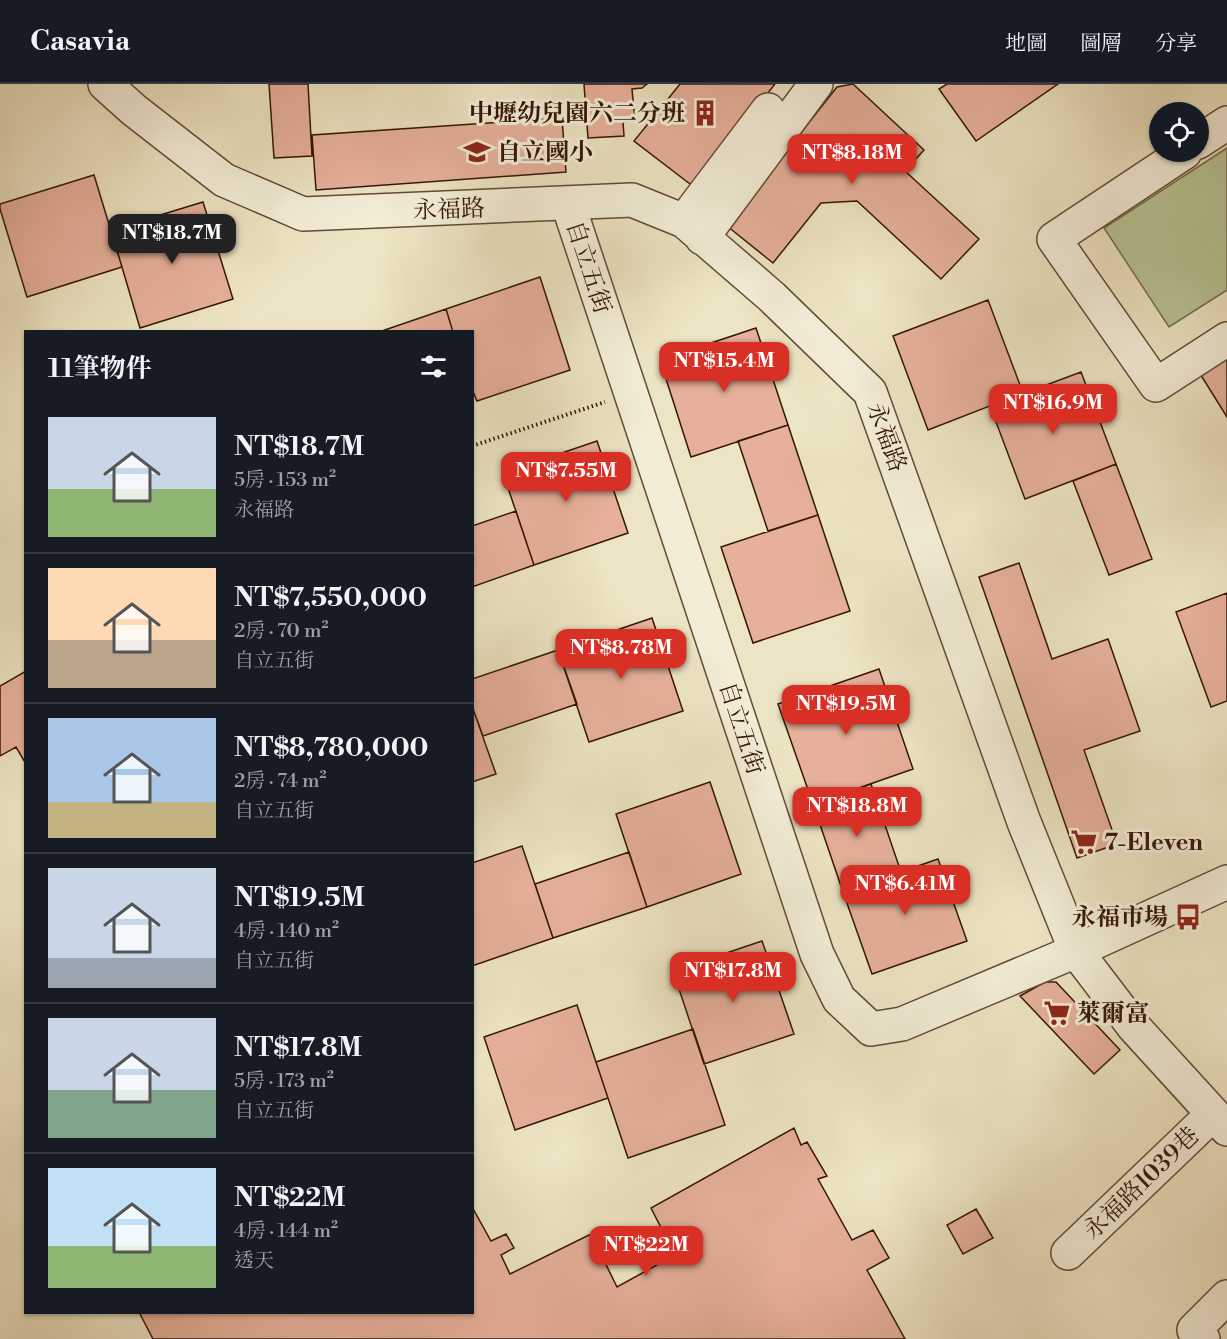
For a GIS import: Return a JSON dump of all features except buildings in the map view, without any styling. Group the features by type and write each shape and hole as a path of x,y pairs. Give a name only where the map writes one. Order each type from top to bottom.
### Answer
{"street":[{"name":"永福路","path":"105,84 134,110 224,180 303,214 632,201 693,229 772,297 870,392 1024,822 1076,951 1134,1027 1220,1121"},
{"path":"693,229 788,84"},
{"path":"693,229 816,84"},
{"path":"1209,135 1227,123"},
{"path":"1170,162 1054,239 1156,385 1227,339"},
{"name":"自立五街","path":"568,204 818,954 839,999 871,1029 902,1024 1076,951"},
{"path":"1076,951 1227,882"},
{"name":"永福路1039巷","path":"1068,1252 1220,1121"},
{"path":"1194,1336 1227,1297"}],"path":[{"path":"474,445 632,394"}],"green space":[{"path":"1227,148 1227,290 1169,327 1104,228 1205,162 1209,162 1209,160"}],"place":[{"name":"中壢幼兒園六二分班","path":"705,113"},
{"name":"自立國小","path":"477,152"},
{"name":"7-Eleven","path":"1084,842"},
{"name":"永福市場","path":"1188,917"},
{"name":"萊爾富","path":"1057,1013"}]}
